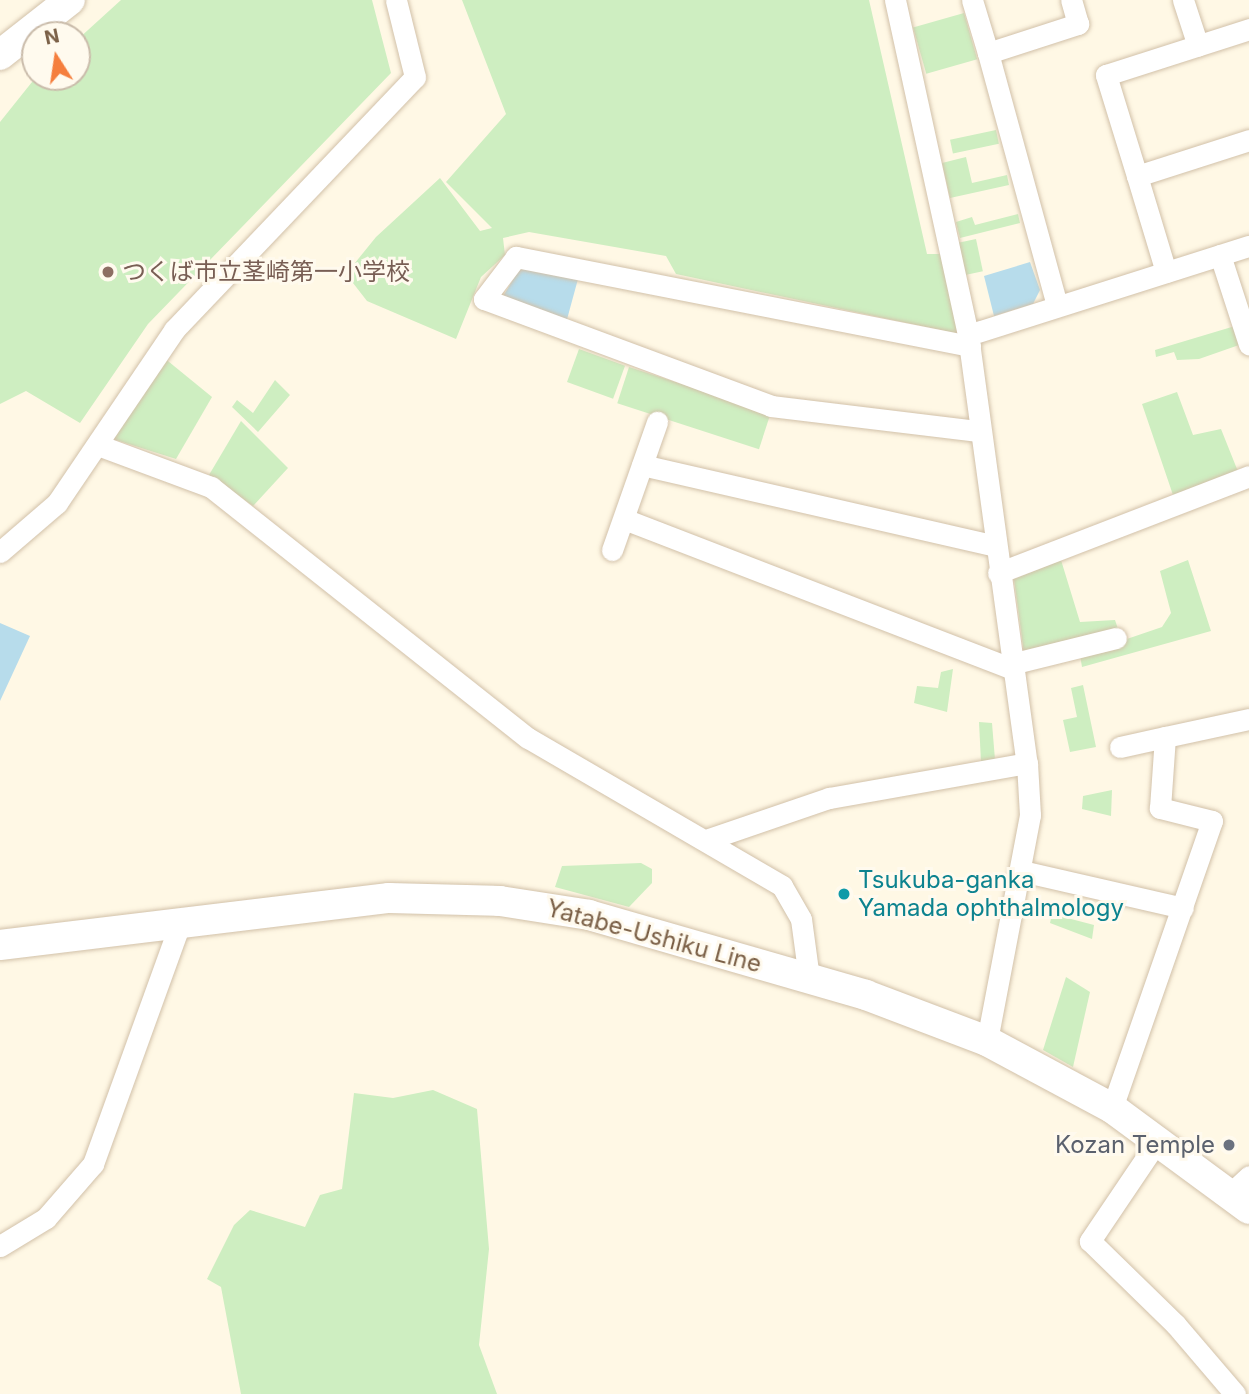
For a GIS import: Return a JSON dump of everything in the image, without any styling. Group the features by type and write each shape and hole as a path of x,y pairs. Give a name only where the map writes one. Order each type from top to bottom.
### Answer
{"main road":[{"path":"0,55 70,0"},
{"name":"Yatabe-Ushiku Line","path":"0,945 179,927 389,898 500,901 589,915 809,978 988,1041 1112,1108 1243,1193"}],"street":[{"path":"0,552 50,510 98,445 174,330 415,77 396,0"},
{"path":"895,0 969,341 998,573 1027,763 1030,815 1022,871 988,1041"},
{"path":"972,0 1057,306"},
{"path":"988,53 1078,24 1071,0"},
{"path":"1183,0 1198,46"},
{"path":"1166,272 1106,75 1249,29"},
{"path":"1136,176 1249,140"},
{"path":"979,432 771,406 484,299 516,257 969,341 1057,306 1249,246"},
{"path":"1220,255 1249,344"},
{"path":"612,550 657,422"},
{"path":"98,445 211,487 528,738 709,839 782,886 801,919 809,978"},
{"path":"642,466 995,546"},
{"path":"998,573 1249,476"},
{"path":"624,519 1012,667 1116,638"},
{"path":"1121,747 1249,719"},
{"path":"1112,1108 1212,821 1160,808 1164,737"},
{"path":"709,839 830,798 1027,763"},
{"path":"1022,871 1183,908"},
{"path":"0,1246 46,1218 93,1164 179,927"},
{"path":"1158,1140 1090,1241 1153,1300 1235,1394"}],"green space":[{"name":"つくば市立茎崎第一小学校","path":"121,0 372,0 391,73 148,324 80,423 26,391 0,404 0,122 25,91 91,91 91,27"},
{"path":"462,0 869,0 927,254 941,254 959,334 676,274 666,256 529,232 503,238 505,255 481,277 456,339 367,301 346,274 376,237 440,178 480,231 492,228 446,182 506,114"},
{"path":"964,13 977,59 926,74 913,28"},
{"path":"996,130 999,144 953,153 950,140"},
{"path":"966,157 972,183 1007,175 1009,185 950,198 942,163"},
{"path":"1018,214 1020,223 960,238 956,222 972,217 975,225"},
{"path":"976,239 983,271 965,275 958,243"},
{"path":"1235,326 1239,345 1199,359 1177,360 1174,352 1156,357 1155,350"},
{"path":"579,349 625,366 613,399 567,382"},
{"path":"163,357 212,397 176,459 113,439"},
{"path":"629,367 771,413 759,449 617,403"},
{"path":"275,380 290,395 258,432 232,407 237,400 253,413"},
{"path":"1177,392 1193,435 1221,429 1239,474 1173,495 1142,404"},
{"path":"241,421 288,468 253,506 209,475"},
{"path":"1061,560 1080,622 1115,620 1119,632 1024,653 1014,579"},
{"path":"1188,560 1211,631 1082,667 1080,655 1162,627 1171,613 1160,571"},
{"path":"953,669 947,712 914,703 917,686 938,688 941,672"},
{"path":"1083,685 1096,747 1070,752 1063,720 1077,717 1071,688"},
{"path":"979,722 992,723 995,760 981,762"},
{"path":"1112,790 1111,816 1082,809 1083,796"},
{"path":"641,863 652,869 652,883 629,907 555,887 562,866"},
{"path":"1052,914 1094,925 1092,939 1050,923"},
{"path":"1066,977 1090,992 1073,1067 1043,1050"},
{"path":"433,1090 477,1109 489,1249 479,1345 497,1394 241,1394 221,1287 207,1279 234,1225 250,1210 305,1227 320,1195 342,1189 354,1093 393,1098"}],"water":[{"path":"1030,262 1040,290 1033,304 994,316 984,276"},
{"path":"520,268 578,279 566,323 502,298"},
{"path":"0,623 30,636 0,701"}],"place":[{"name":"つくば市立茎崎第一小学校","path":"108,272"},
{"name":"Tsukuba-ganka Yamada ophthalmology","path":"844,894"},
{"name":"Kozan Temple","path":"1229,1145"}]}
